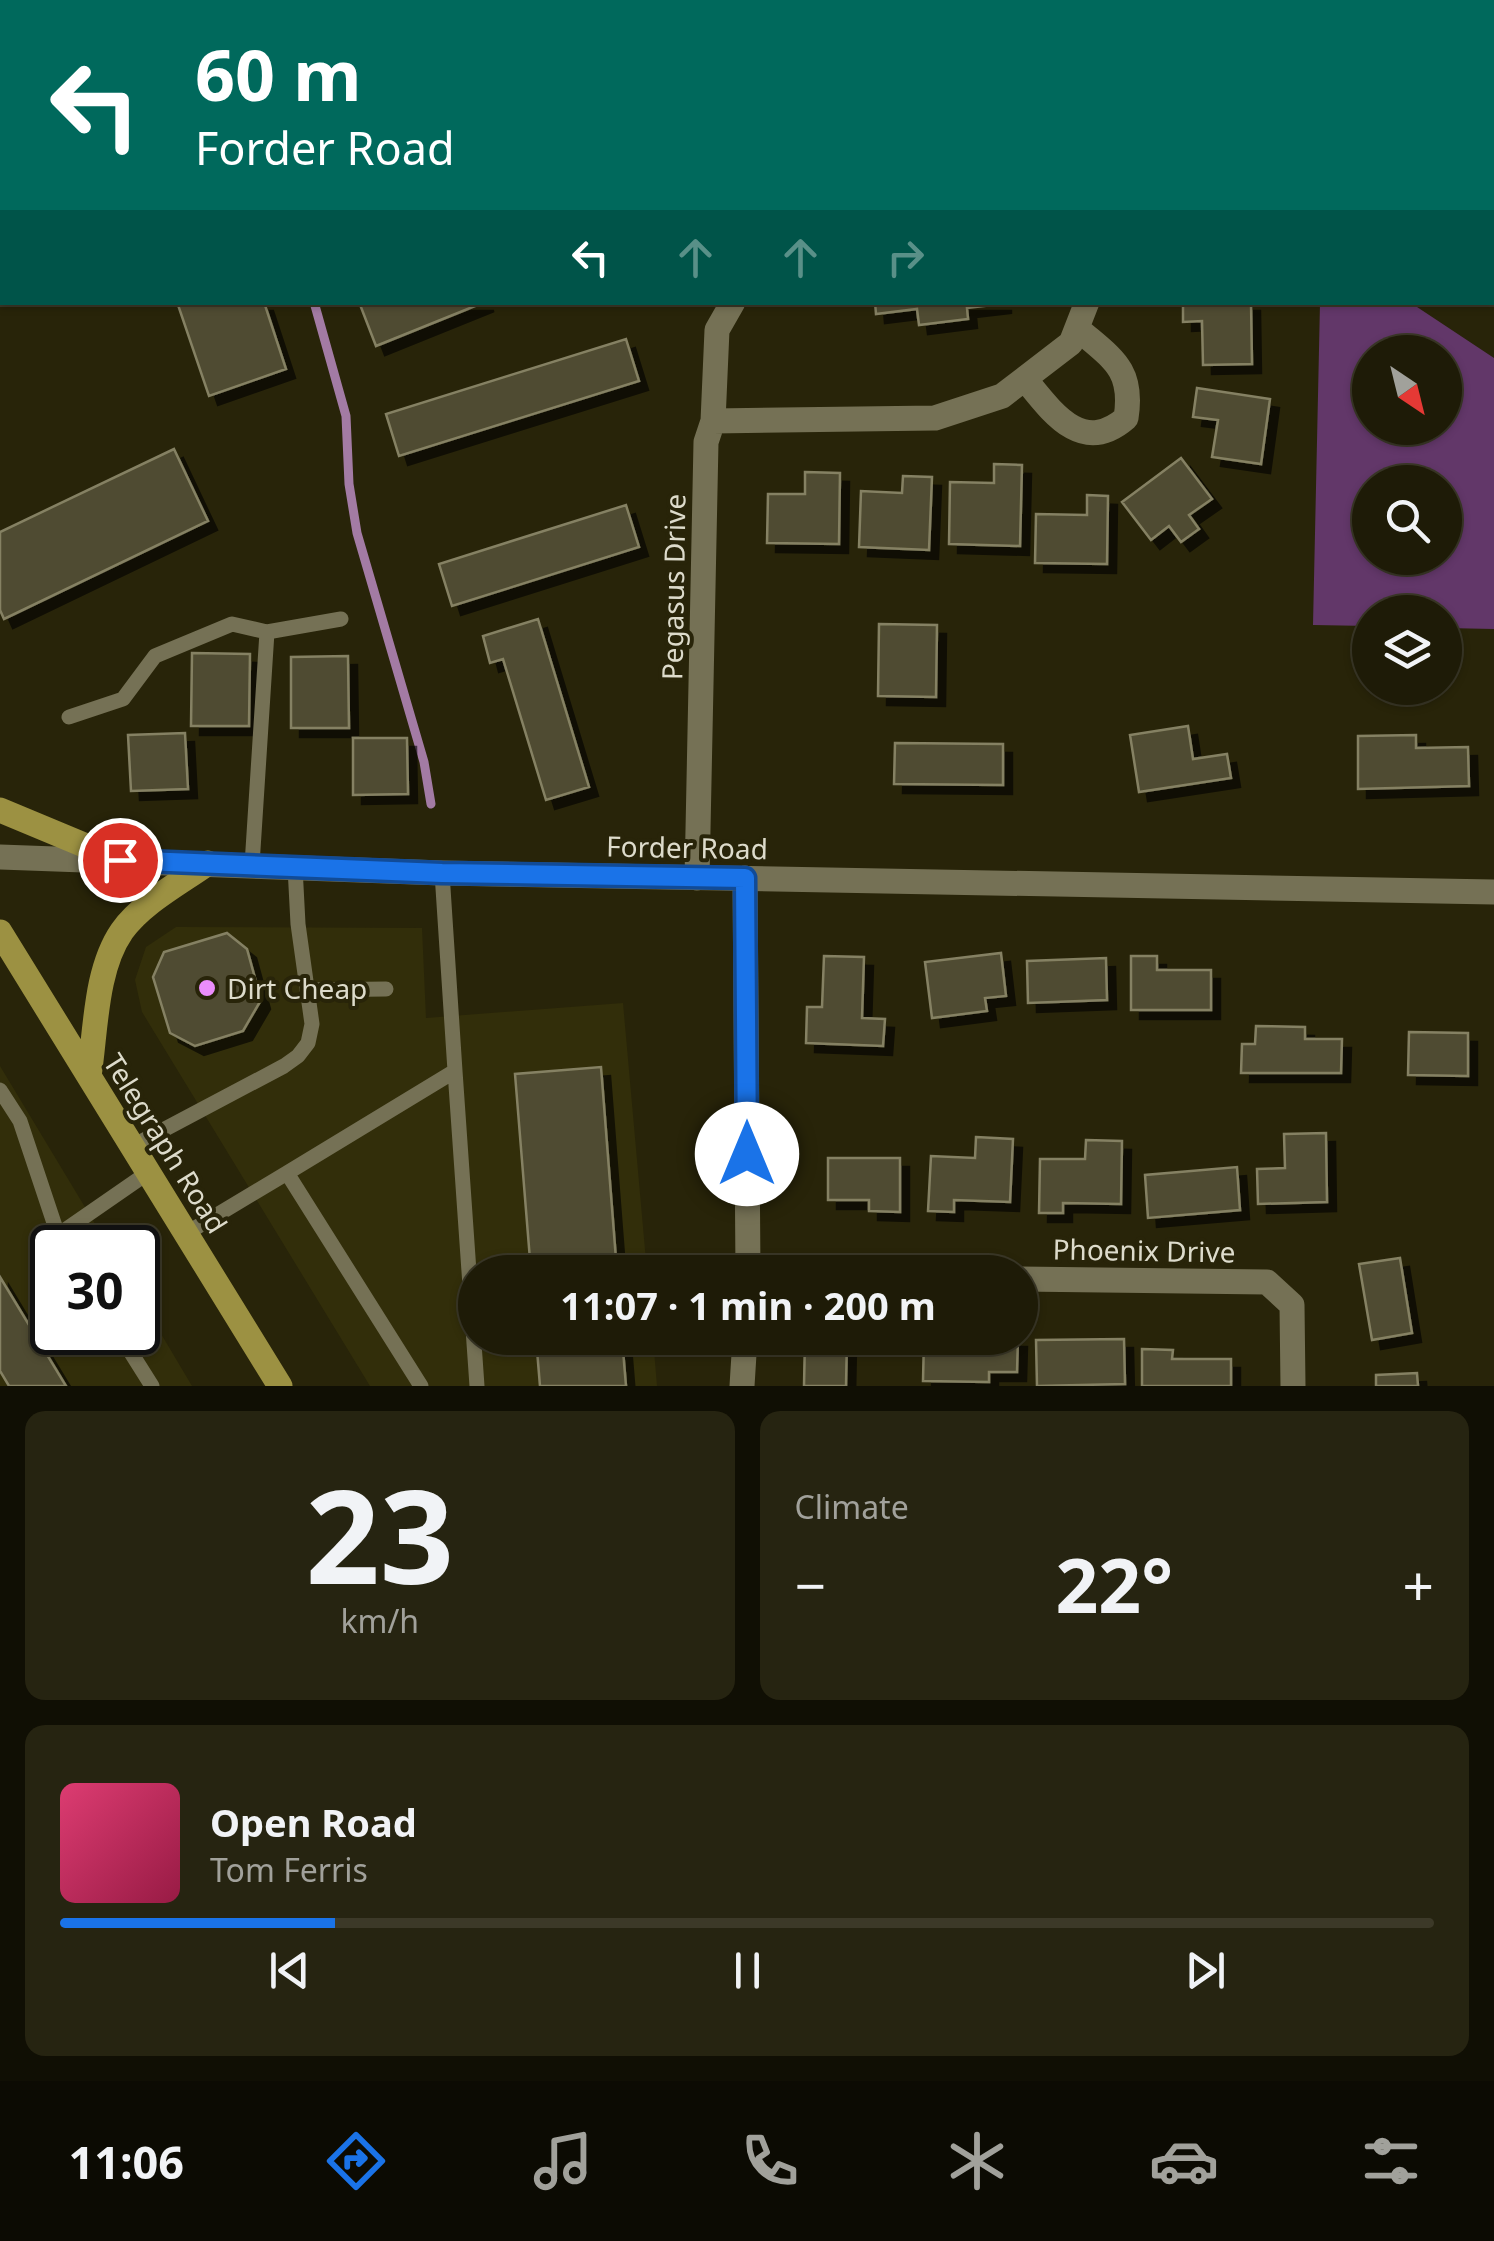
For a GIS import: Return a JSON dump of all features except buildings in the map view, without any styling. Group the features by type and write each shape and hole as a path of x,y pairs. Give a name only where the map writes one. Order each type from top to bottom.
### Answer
{"main road":[{"path":"0,810 120,860"},
{"path":"90,1076 108,958 123,930 143,910 208,863"},
{"name":"Telegraph Road","path":"0,932 8,954 90,1076 280,1386"}],"street":[{"name":"Pegasus Drive","path":"697,878 706,442 712,421 717,330 731,305"},
{"path":"712,421 935,418 1002,396 1025,379 1071,344 1086,305"},
{"path":"1025,379 1056,417 1073,428 1112,430 1126,418 1128,380 1111,358 1077,328"},
{"name":"Forder Road","path":"0,857 442,873 1494,892"},
{"path":"745,878 748,1255"},
{"name":"Phoenix Drive","path":"1038,1278 1267,1282 1292,1305 1293,1386"},
{"path":"742,1386 743,1355"}],"lane":[{"path":"69,718 123,699 155,656 232,624 266,632 341,619"},
{"path":"252,865 266,632"},
{"path":"133,1146 298,1056 308,1043 312,1024 298,924 296,867"},
{"path":"442,873 477,1386"},
{"path":"307,990 386,989"},
{"path":"186,1232 454,1071"},
{"path":"0,1090 20,1121 56,1225"},
{"path":"82,1225 149,1172"},
{"path":"287,1173 422,1386"},
{"path":"132,1355 152,1386"}],"shaded area":[{"path":"1320,305 1414,305 1459,335 1352,335 1352,445 1462,445 1462,337 1494,358 1494,629 1462,628 1462,595 1352,595 1352,626 1313,625"},
{"path":"176,927 422,928 426,1018 623,1003 645,1255 458,1255 458,1355 654,1355 657,1386 370,1386 142,1012 135,980 146,947"},
{"path":"0,1066 96,1225 30,1225 30,1355 160,1355 160,1332 192,1386 0,1386"}],"waterway":[{"path":"315,305 346,416 349,484 357,533 424,762 431,804"}],"place":[{"name":"Dirt Cheap","path":"207,988"}],"route":[{"path":"120,860 442,873 745,878 747,1154"}]}
